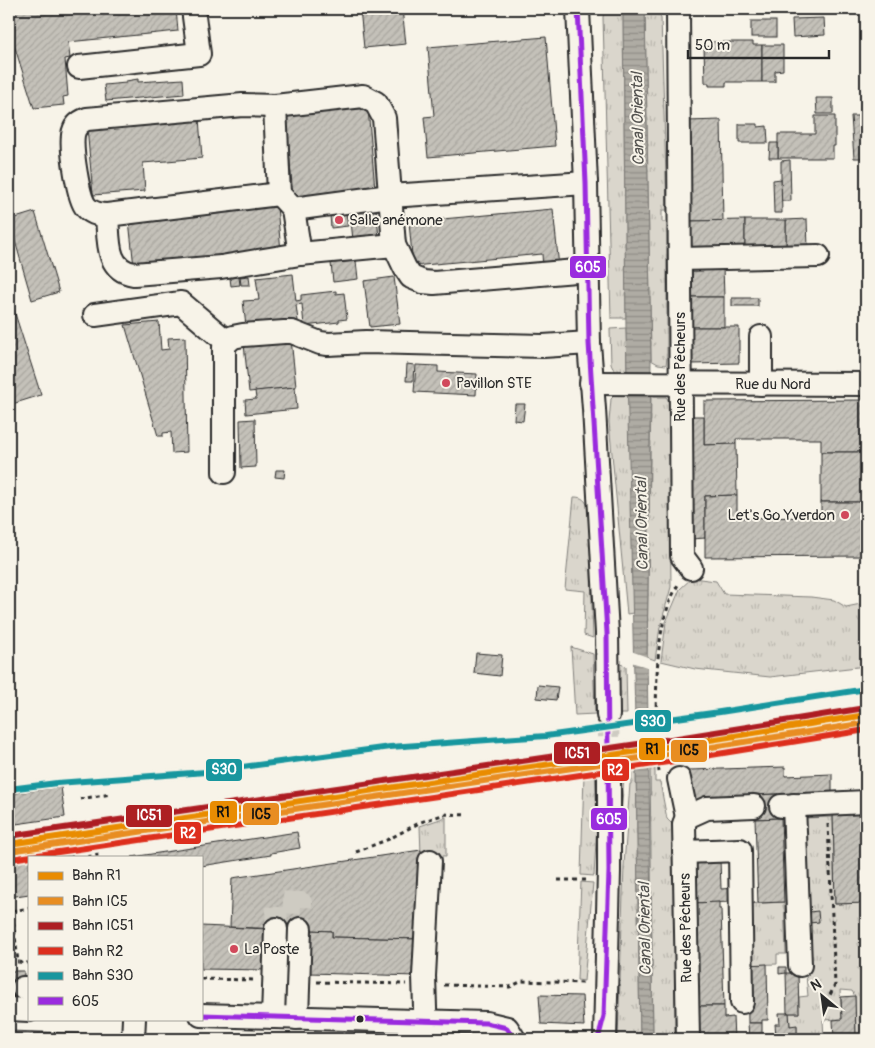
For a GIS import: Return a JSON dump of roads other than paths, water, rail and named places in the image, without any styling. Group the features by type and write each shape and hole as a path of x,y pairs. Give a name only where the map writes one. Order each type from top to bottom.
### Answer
{"street":[{"path":"79,68 199,54 193,9"},
{"path":"578,9 586,183 588,342 602,383 608,714"},
{"name":"Rue des Pêcheurs","path":"678,9 680,259 672,383 682,556 691,568"},
{"path":"586,183 390,196 286,201 95,215 86,208 81,198 74,164 73,136 80,122 87,118 243,105 276,106 363,96 376,103 384,118 386,132 390,196 394,245 404,268 411,277 423,282 434,283 588,270"},
{"path":"276,106 286,201 300,254"},
{"path":"107,215 110,252 117,267 124,273 134,274 221,267 300,254 394,245"},
{"path":"680,259 818,256"},
{"path":"96,315 181,303 227,342"},
{"path":"224,472 224,347 233,337 292,332 328,344 366,342 543,346 588,342"},
{"path":"761,337 761,384"},
{"name":"Rue du Nord","path":"602,383 866,384"},
{"path":"605,1039 604,1016 609,871 609,765"},
{"name":"Rue des Pêcheurs","path":"679,779 687,817 684,824 684,852 688,1039"},
{"path":"800,965 787,806 866,802"},
{"path":"687,817 706,808 754,806"},
{"path":"684,852 740,850 742,1002"},
{"path":"425,1031 424,976 430,861"},
{"path":"272,1017 276,929"},
{"path":"298,1018 300,929"},
{"path":"9,1009 28,1010"},
{"path":"202,1015 298,1018 425,1031 486,1023 510,1036"},
{"path":"598,1039 604,1016"},
{"path":"133,1039 134,1020"}],"water":[{"name":"Canal Oriental","path":"623,9 645,9 651,360 647,657 653,1039 640,1039 626,328"}],"tunnel":[{"path":"608,715 609,765"},
{"path":"276,929 277,902 301,903 300,929"}],"railway":[{"path":"790,728 866,712"},
{"path":"703,752 739,750 866,729"}],"rail line":[{"name":"S30","path":"9,789 57,783 206,772 390,747 546,736 720,712 866,689"},
{"name":"IC51","path":"9,836 665,740 865,708"},
{"name":"R1","path":"9,844 666,747 866,715"},
{"name":"IC5","path":"10,851 866,723"},
{"name":"R2","path":"31,856 668,762 866,730"},
{"name":"R2","path":"11,859 28,856"}],"place":[{"name":"Salle anémone","path":"339,220"},
{"name":"Pavillon STE","path":"446,383"},
{"name":"Let's Go Yverdon","path":"845,515"},
{"name":"La Poste","path":"234,949"}]}
